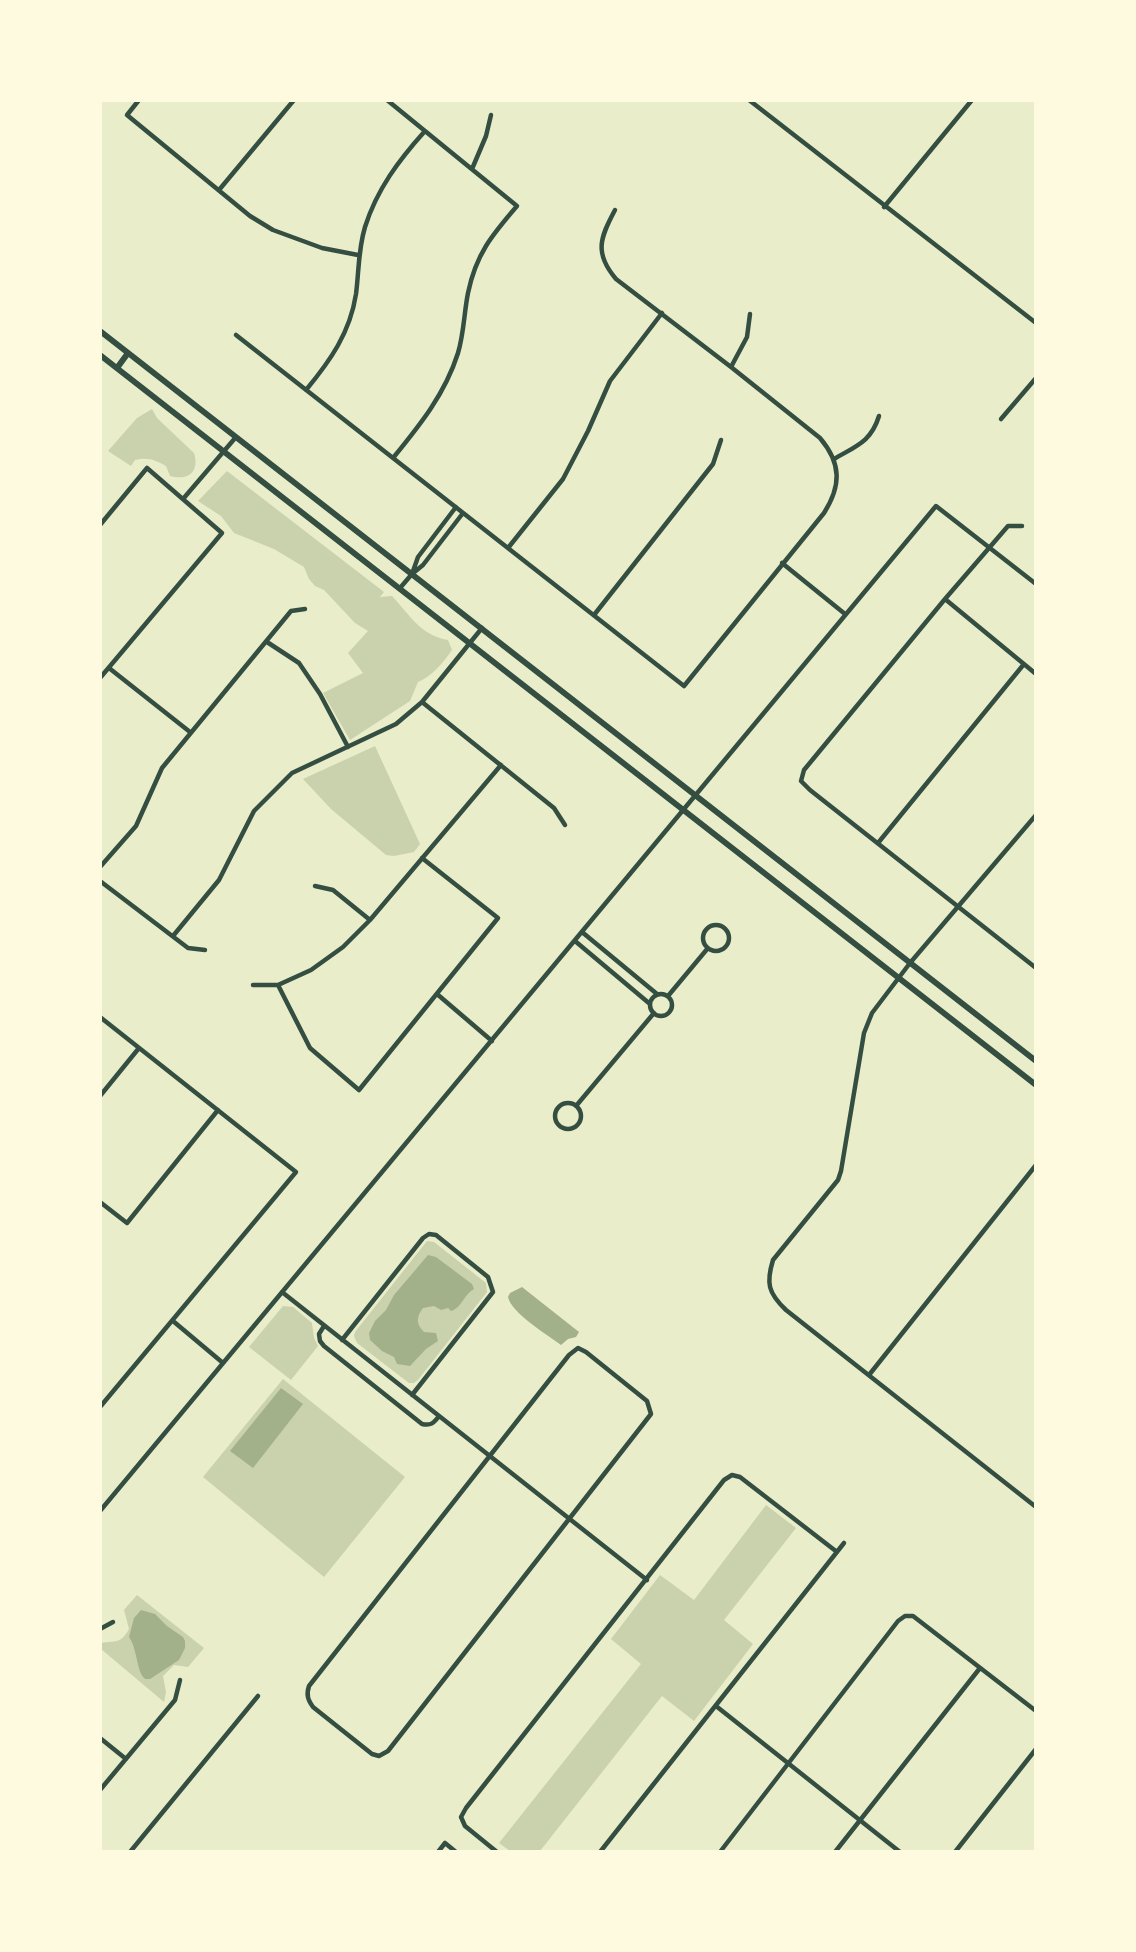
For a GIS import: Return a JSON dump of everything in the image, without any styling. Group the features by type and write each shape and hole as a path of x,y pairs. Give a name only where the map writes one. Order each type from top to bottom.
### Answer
{"main road":[{"path":"100,331 1035,1061"},
{"path":"117,368 128,353"},
{"path":"100,355 1035,1085"}],"street":[{"path":"140,100 127,115 250,216 273,230 322,248 358,255"},
{"path":"219,190 294,100"},
{"path":"387,100 517,206 488,240 477,264 468,293 465,323 458,354 433,408 393,458"},
{"path":"749,100 1035,323"},
{"path":"884,207 972,100"},
{"path":"472,169 486,136 491,115"},
{"path":"306,390 329,362 351,319 356,294 358,255 372,206 383,184 402,156 425,131"},
{"path":"236,335 684,686 824,513 832,500 837,473 834,459 820,438 616,279 605,266 601,251 601,238 615,210"},
{"path":"508,548 563,479 610,381 662,314"},
{"path":"731,367 747,337 750,314"},
{"path":"1001,419 1035,378"},
{"path":"834,459 866,440 874,430 879,416"},
{"path":"183,499 236,437"},
{"path":"594,615 713,465 721,440"},
{"path":"100,525 147,468 222,533 100,678"},
{"path":"100,1511 936,506 1035,584"},
{"path":"412,574 418,558 456,507"},
{"path":"400,588 423,565 463,513"},
{"path":"1022,526 1008,526 804,770 801,781 1035,968"},
{"path":"782,563 845,614"},
{"path":"945,599 1035,674"},
{"path":"100,867 136,826 162,768 190,732 291,611 305,609"},
{"path":"173,936 219,880 254,811 292,773 396,724 422,702 482,628"},
{"path":"267,642 299,663 321,694 348,747"},
{"path":"878,843 1024,664"},
{"path":"109,668 190,732"},
{"path":"422,702 555,808 565,825"},
{"path":"253,985 278,985 311,970 343,947 370,920 501,765"},
{"path":"1035,815 910,963 872,1013 867,1025 838,1180 773,1260 768,1275 774,1299 1035,1507"},
{"path":"100,854 108,858"},
{"path":"278,985 310,1048 359,1090 498,918 422,858"},
{"path":"100,881 188,948 205,951"},
{"path":"315,886 333,890 370,920"},
{"path":"717,925 725,928 729,935 726,946 719,951 708,948 704,942 706,930 717,925"},
{"path":"582,932 657,994 668,996"},
{"path":"574,941 650,1004 654,1013"},
{"path":"668,996 708,948"},
{"path":"437,994 492,1041"},
{"path":"650,1004 652,998 657,994"},
{"path":"654,1013 664,1015 670,1011 672,1005 668,996"},
{"path":"576,1106 654,1013"},
{"path":"100,1017 296,1172 100,1407"},
{"path":"100,1096 139,1048"},
{"path":"565,1104 576,1106 581,1114 580,1122 570,1129 561,1127 555,1117 558,1108 565,1104"},
{"path":"100,1202 127,1223 218,1110"},
{"path":"869,1375 1035,1165"},
{"path":"342,1340 423,1238 429,1234 436,1235 488,1277 493,1292 412,1395"},
{"path":"282,1292 647,1580"},
{"path":"173,1321 223,1363"},
{"path":"324,1326 319,1334 324,1346 405,1410 423,1424 433,1424 439,1416"},
{"path":"578,1348 647,1401 650,1408 651,1414 570,1520 388,1750 379,1756 372,1754 313,1707 307,1692 309,1686 489,1456 569,1355 578,1348"},
{"path":"497,1851 465,1826 461,1817 466,1808 724,1480 732,1475 740,1477 837,1552"},
{"path":"600,1851 844,1543"},
{"path":"720,1851 905,1616 913,1616 1035,1711"},
{"path":"100,1629 114,1622"},
{"path":"835,1851 980,1668"},
{"path":"100,1790 175,1700 180,1680"},
{"path":"130,1851 258,1696"},
{"path":"716,1706 900,1851"},
{"path":"100,1738 126,1759"},
{"path":"955,1851 1035,1749"},
{"path":"438,1851 445,1843 456,1851"}],"shaded area":[{"path":"152,409 157,418 194,453 195,465 191,474 182,477 170,476 166,466 144,459 135,460 131,466 108,451 137,418"},
{"path":"227,471 384,592 380,597 392,596 423,629 448,640 452,650 437,668 418,682 410,701 350,740 323,693 363,673 348,653 368,631 355,623 324,590 315,586 304,567 274,549 234,533 221,516 198,501"},
{"path":"375,746 420,844 414,852 394,856 386,855 331,809 303,779"},
{"path":"427,1241 434,1242 486,1283 487,1292 418,1380 409,1383 357,1343 354,1336"},
{"path":"428,1255 436,1257 472,1284 474,1289 467,1294 458,1307 451,1311 448,1308 441,1310 434,1306 423,1308 418,1317 419,1326 424,1332 436,1333 438,1341 426,1349 410,1366 397,1364 394,1357 382,1351 370,1340 369,1333 394,1295"},
{"path":"522,1287 579,1332 576,1337 568,1339 561,1345 523,1317 508,1297 510,1293"},
{"path":"283,1306 293,1307 312,1323 314,1338 318,1346 291,1380 249,1347"},
{"path":"283,1379 405,1477 324,1577 203,1477"},
{"path":"281,1388 303,1404 253,1468 230,1451"},
{"path":"766,1505 796,1528 724,1620 753,1644 694,1721 662,1696 540,1851 510,1851 499,1843 641,1664 611,1639 660,1575 694,1600"},
{"path":"137,1595 204,1648 188,1667 174,1665 163,1676 166,1692 164,1702 101,1649 101,1643 117,1641 126,1634 129,1629 124,1610"},
{"path":"141,1610 155,1614 185,1641 185,1648 179,1660 150,1679 145,1679 142,1675 129,1637 134,1618"}]}
